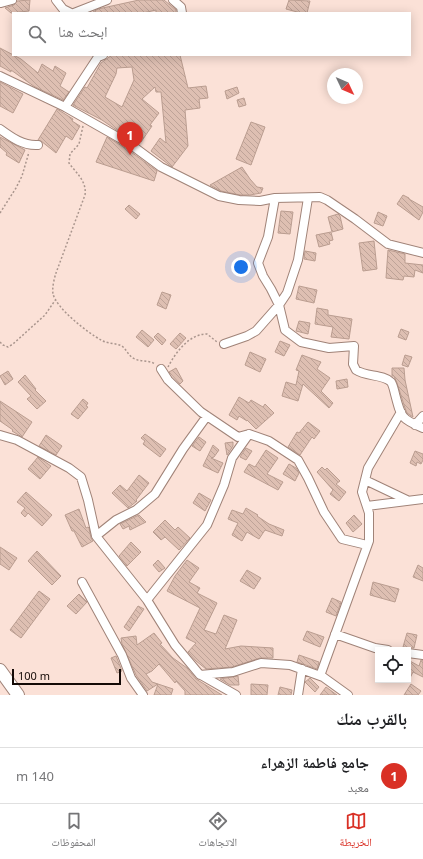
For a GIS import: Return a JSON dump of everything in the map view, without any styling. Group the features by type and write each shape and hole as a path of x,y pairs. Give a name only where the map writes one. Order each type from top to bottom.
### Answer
{"main road":[{"path":"0,670 18,695"}],"street":[{"path":"1,2 12,0"},
{"path":"56,0 64,9 70,12"},
{"path":"75,12 107,0"},
{"path":"173,0 182,7 182,12"},
{"path":"65,107 98,57 100,56"},
{"path":"0,76 86,118 130,144 162,167 219,196 239,200 260,201 275,198 320,197 355,219 388,244 423,253"},
{"path":"0,129 14,139 34,145"},
{"path":"275,198 268,237 258,263 263,276 279,305 285,330 301,342 329,348 354,346 354,364 356,370 362,374 385,378 392,383 403,418 423,428"},
{"path":"222,344 247,336 256,331 279,305 287,293 298,260 308,198"},
{"path":"163,371 168,380 201,412 238,437 248,434 269,441 298,460 324,512 342,540 367,545"},
{"path":"320,676 368,541 369,513 362,492 368,468 400,412"},
{"path":"96,536 116,520 136,510 155,494 183,449 207,416"},
{"path":"415,425 423,416"},
{"path":"148,600 207,525 224,485 232,458 248,434"},
{"path":"0,435 17,440 81,476 96,536 148,600 175,645 200,675 236,695"},
{"path":"365,480 408,500"},
{"path":"366,506 423,499"},
{"path":"82,582 122,655 131,678 143,695"},
{"path":"335,634 375,648"},
{"path":"411,653 423,655"},
{"path":"200,675 233,672 261,663 290,665 320,676 348,695"},
{"path":"298,695 302,669"}],"path":[{"path":"86,118 78,144 70,154 69,158 69,163 81,178 86,191 55,278 53,291 56,299 64,311 78,324 100,339 120,345 127,350 132,358 157,364 163,371 178,349 187,342 205,334 222,344"},
{"path":"0,213 13,194 34,145"},
{"path":"0,342 8,347 12,344 45,315 56,299"}],"building":[{"path":"30,0 29,11 11,13 5,8 14,5 17,1"},
{"path":"139,0 164,0 176,10 176,12 156,12 156,10 147,12 93,12 98,9"},
{"path":"289,0 310,1 307,12 297,12 286,9"},
{"path":"0,48 12,54 12,56 21,59 38,73 42,64 53,71 55,66 66,73 60,86 69,92 63,100 35,87 11,70 11,72 0,66"},
{"path":"111,56 180,56 188,88 206,86 208,98 199,99 200,108 185,110 188,146 172,167 151,151 160,138 166,143 161,92 156,92 155,87 142,99 159,113 150,125 152,126 141,142 120,126 118,131 102,120 73,105 85,87 87,88 101,63","holes":["132,67 134,80 122,107 105,97 116,74 117,68"]},
{"path":"0,82 23,94 13,113 0,106"},
{"path":"237,87 239,93 227,99 225,91"},
{"path":"244,98 246,105 239,107 237,100"},
{"path":"57,109 73,119 72,121 80,126 72,140 66,136 56,153 38,140"},
{"path":"251,122 265,127 251,165 236,159"},
{"path":"0,137 25,150 19,163 6,155 7,153 0,147"},
{"path":"107,137 127,149 157,171 154,181 96,162"},
{"path":"242,167 257,187 263,188 261,193 240,195 221,191 210,185"},
{"path":"403,195 423,207 423,212 419,220 397,204"},
{"path":"129,205 140,214 136,219 125,209"},
{"path":"281,211 293,212 290,234 278,233"},
{"path":"378,212 387,216 383,226 374,223"},
{"path":"338,214 340,216 343,229 332,232 328,217"},
{"path":"331,232 333,240 329,241 330,244 319,247 316,235"},
{"path":"374,241 377,269 363,271 359,243"},
{"path":"388,250 405,254 405,263 423,265 423,273 415,270 414,277 404,276 403,280 386,278"},
{"path":"305,251 316,253 315,261 304,259"},
{"path":"299,286 317,290 314,303 296,299"},
{"path":"162,292 171,295 166,309 157,305"},
{"path":"317,308 328,310 328,315 352,319 349,339 331,337 333,327 315,324"},
{"path":"299,321 310,323 308,334 296,331"},
{"path":"401,329 409,332 406,340 398,337"},
{"path":"142,330 154,340 148,347 136,337"},
{"path":"158,333 166,340 162,345 154,337"},
{"path":"180,333 186,338 176,349 170,344"},
{"path":"280,341 290,345 284,356 275,352"},
{"path":"250,352 266,359 260,372 245,365"},
{"path":"302,355 321,362 317,369 330,378 321,391 333,403 329,408 303,384 298,401 282,396 286,382 296,385 299,371 296,370"},
{"path":"405,355 412,357 408,367 402,365"},
{"path":"176,368 183,381 180,384 169,372"},
{"path":"392,368 404,368 413,417 407,413 397,383 394,376 392,376"},
{"path":"8,371 13,379 5,385 0,376"},
{"path":"25,375 36,389 35,390 46,401 37,409 27,399 31,396 18,382"},
{"path":"347,379 348,387 337,389 336,381"},
{"path":"239,397 249,403 251,400 263,407 265,404 274,413 256,429 247,420 239,416 237,420 229,415"},
{"path":"83,399 88,403 86,406 88,407 78,419 71,414"},
{"path":"0,401 32,422 22,437 0,421"},
{"path":"308,422 320,431 314,439 312,437 300,455 288,447 297,432 299,433"},
{"path":"145,434 166,449 160,457 143,444 145,441 141,438"},
{"path":"46,435 62,446 56,455 39,446"},
{"path":"199,437 206,442 200,451 192,446"},
{"path":"233,442 233,446 227,455 225,443"},
{"path":"213,445 219,450 214,457 211,458 223,463 218,473 203,466"},
{"path":"246,448 252,451 246,460 240,457"},
{"path":"266,450 278,458 267,474 283,482 278,490 244,472 249,464 255,467"},
{"path":"415,451 423,454 421,464 417,462 416,466 410,463"},
{"path":"38,457 51,466 40,479 28,469"},
{"path":"289,464 296,468 299,473 295,481 283,474"},
{"path":"322,467 325,470 327,468 340,481 336,484 346,492 339,501 330,494 333,490 317,472"},
{"path":"139,475 149,483 136,500 137,501 128,508 112,493 120,485 127,491"},
{"path":"26,492 52,515 42,526 28,513 25,517 21,513 25,508 17,502"},
{"path":"199,493 211,500 205,511 193,503"},
{"path":"246,508 269,524 284,530 282,536 265,530 259,539 247,532 242,541 232,535 238,523 228,519 232,510 243,514"},
{"path":"79,509 86,528 89,528 93,541 82,547 74,531 72,531 65,515"},
{"path":"139,515 146,522 130,530 129,526 123,529 120,524"},
{"path":"354,515 362,524 353,532 346,523"},
{"path":"165,520 175,530 178,527 190,538 179,550 165,537 161,540 153,532"},
{"path":"131,542 141,552 127,566 119,556"},
{"path":"0,547 17,558 9,570 0,564"},
{"path":"37,551 61,576 52,585 28,561"},
{"path":"158,560 165,568 159,572 153,565"},
{"path":"187,560 199,568 189,582 200,588 197,593 217,603 204,630 216,634 224,615 237,620 225,649 241,646 273,648 273,658 260,658 232,667 206,669 188,652 196,643 186,638 200,608 167,591 175,576"},
{"path":"418,565 423,568 423,581 413,577"},
{"path":"247,570 261,578 254,589 240,581"},
{"path":"373,582 399,589 395,602 370,595"},
{"path":"39,591 50,599 21,638 10,630"},
{"path":"79,594 87,602 76,614 67,606"},
{"path":"332,598 341,602 336,616 326,612"},
{"path":"138,606 144,609 129,631 124,627"},
{"path":"307,631 324,637 320,647 303,640"},
{"path":"154,633 162,643 160,644 173,658 187,668 196,679 222,695 185,695 185,691 176,681 175,683 159,664 152,671 146,674 152,682 158,684 147,691 136,675 122,644 121,638 136,636 137,645"},
{"path":"407,633 417,635 414,648 403,647"},
{"path":"299,655 319,662 317,669 297,662"},
{"path":"116,656 122,671 117,673 111,658"},
{"path":"421,660 423,660 423,677 413,672 411,676 411,662 419,666"},
{"path":"238,676 239,685 230,685 220,679"},
{"path":"310,678 319,687 315,692 305,682"},
{"path":"158,684 173,689 171,695 154,695"},
{"path":"251,684 268,685 267,695 251,695"},
{"path":"411,684 421,691 418,695 404,695"},
{"path":"280,687 292,690 291,695 278,695"},
{"path":"326,687 337,695 320,695"}],"place":[{"name":"جامع فاطمة الزهراء","path":"130,155"}]}
